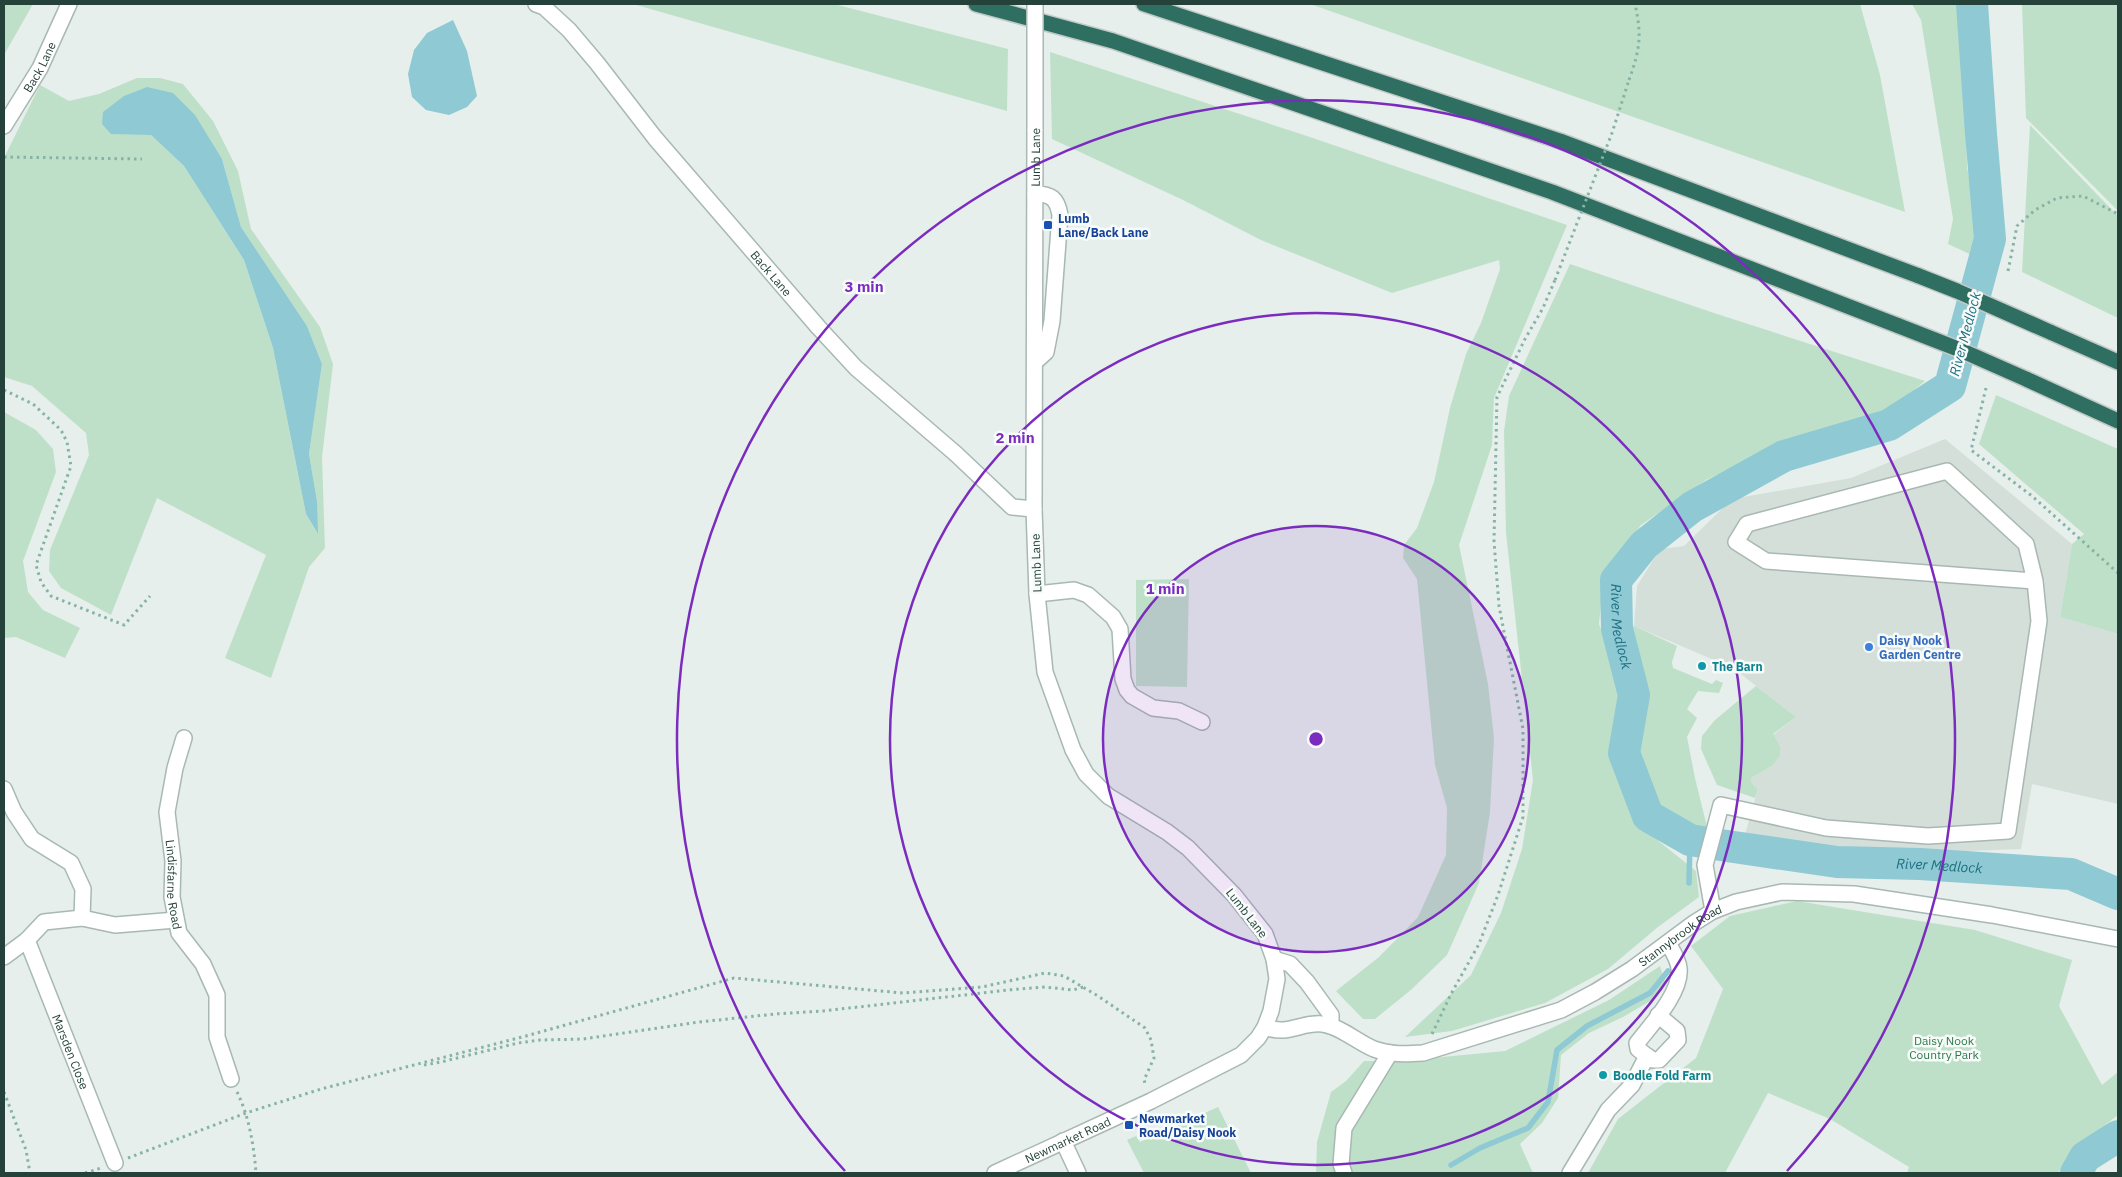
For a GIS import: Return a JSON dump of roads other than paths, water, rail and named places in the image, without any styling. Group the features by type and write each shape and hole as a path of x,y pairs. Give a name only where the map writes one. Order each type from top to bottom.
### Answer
{"highway":[{"path":"976,4 1113,41 1552,192 1958,349 2118,421"},
{"path":"1144,4 1560,141 1957,291 2118,362"}],"street":[{"name":"Back Lane","path":"4,126 40,68 69,4"},
{"name":"Back Lane","path":"536,4 544,7 569,30 655,138 819,328 856,368 956,454 1012,507 1034,509"},
{"name":"Lumb Lane","path":"1035,4 1034,509 1037,594 1045,672 1073,750 1086,774 1108,796 1167,832 1188,848 1234,895 1265,934 1274,958 1277,979 1275,995 1265,1027"},
{"path":"1035,194 1047,194 1054,199 1060,215 1052,321 1046,352 1035,362"},
{"path":"1714,911 1705,865 1721,805 1826,828 1928,836 2008,831 2039,621 2035,581 2026,544 1947,471 1747,524 1736,542 1766,561 2035,581"},
{"path":"1037,594 1074,590 1088,596 1113,617 1120,629 1123,679 1127,690 1132,696 1153,708 1180,711 1202,722"},
{"name":"Lindisfarne Road","path":"184,738 175,768 167,812 173,861 172,897 179,932 203,964 216,995 217,1037 230,1080"},
{"path":"4,789 14,812 32,839 71,863 84,889 82,918"},
{"name":"Stannybrook Road","path":"1265,1027 1277,1032 1321,1024 1331,1026 1372,1048 1390,1053 1423,1053 1561,1010 1595,992 1714,911 1744,900 1782,892 1836,893 1992,915 2118,939"},
{"path":"4,957 27,940 44,922 82,918 115,924 176,920"},
{"name":"Marsden Close","path":"27,940 115,1163"},
{"path":"1658,1015 1677,1031 1678,1040 1663,1058 1653,1060 1638,1049 1637,1043 1658,1015 1677,983 1680,969 1668,942"},
{"path":"1274,958 1290,964 1307,982 1331,1015 1331,1026"},
{"name":"Newmarket Road","path":"995,1173 1231,1062 1246,1051 1265,1027"},
{"path":"1344,1173 1342,1164 1344,1128 1390,1053"},
{"path":"1570,1173 1608,1110 1632,1085 1647,1056"},
{"path":"1063,1141 1078,1173"}],"water":[{"path":"453,20 467,51 477,96 467,107 449,115 426,110 412,97 408,74 414,50 427,33"},
{"path":"147,87 173,93 195,115 222,159 241,227 307,326 322,364 309,454 317,501 318,534 306,514 273,348 244,260 184,166 151,135 111,134 102,124 103,112 124,96"}],"waterway":[{"name":"River Medlock","path":"1972,4 1990,239 1950,386 1889,425 1784,456 1692,507 1644,545 1616,580 1617,629 1634,695 1624,753 1648,816 1690,840 1837,862 1920,864 2071,874 2118,894"},
{"path":"1689,883 1690,840"},
{"path":"1451,1165 1480,1148 1528,1128 1548,1102 1557,1050 1587,1026 1650,993 1668,971"},
{"name":"River Medlock","path":"2076,1173 2085,1157 2118,1136"}],"place":[{"name":"Lumb Lane/Back Lane","path":"1048,225"},
{"name":"Daisy Nook Garden Centre","path":"1869,647"},
{"name":"The Barn","path":"1702,666"},
{"name":"Boodle Fold Farm","path":"1603,1075"},
{"name":"Newmarket Road/Daisy Nook","path":"1129,1125"}],"park label":[{"name":"Daisy Nook Country Park","path":"1944,1047"}]}
